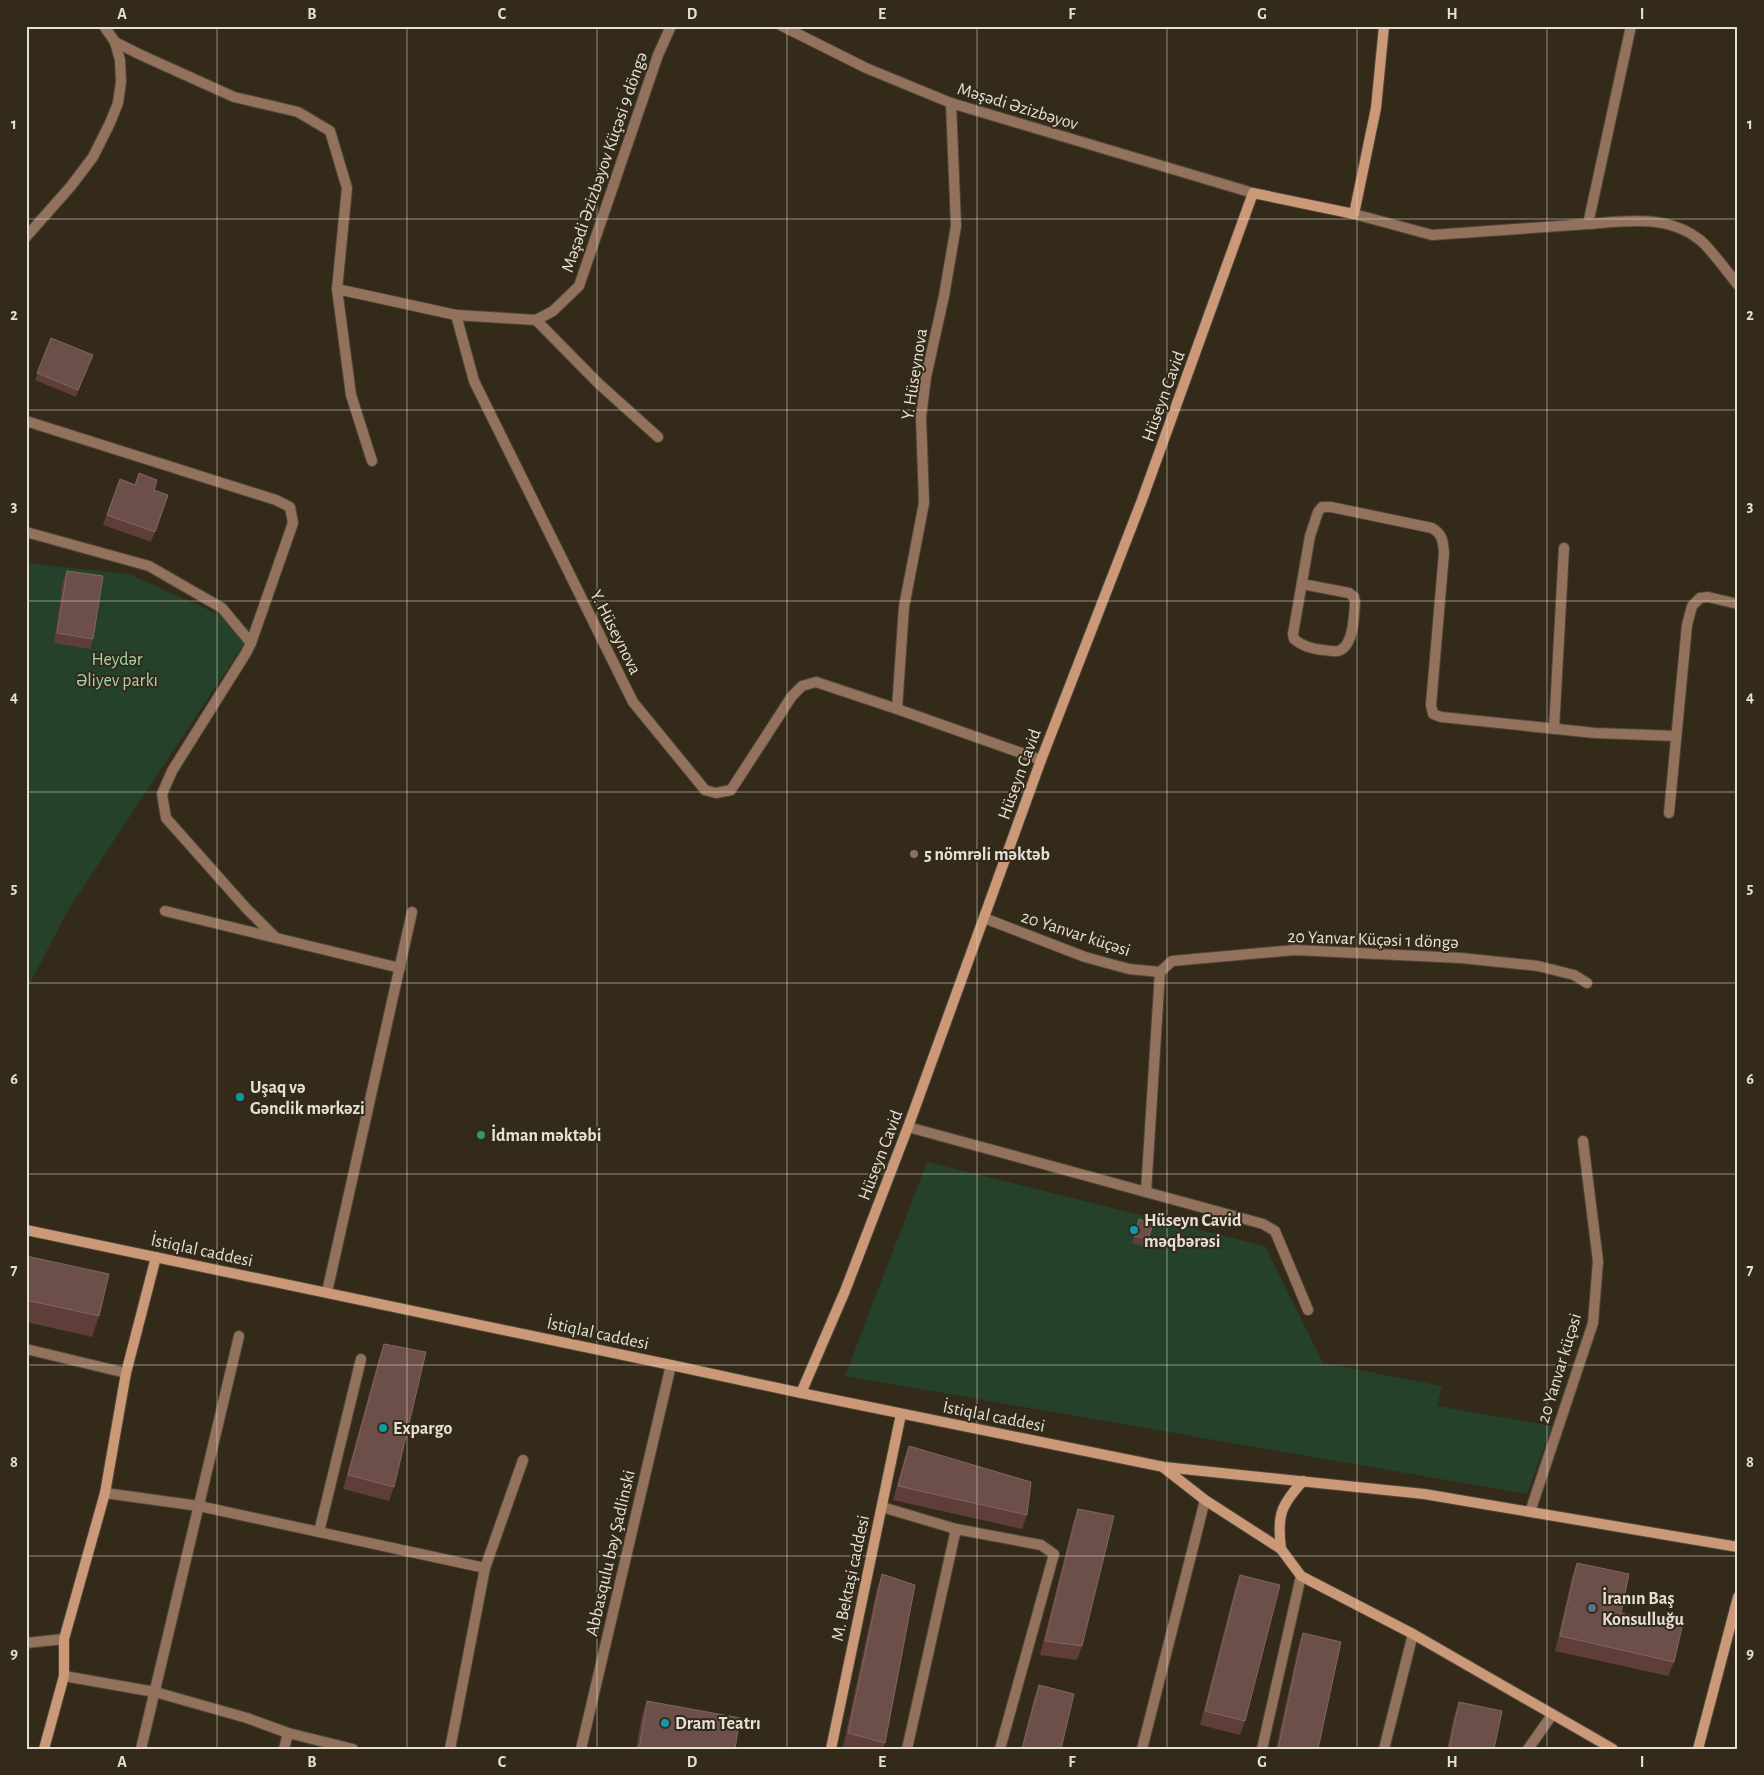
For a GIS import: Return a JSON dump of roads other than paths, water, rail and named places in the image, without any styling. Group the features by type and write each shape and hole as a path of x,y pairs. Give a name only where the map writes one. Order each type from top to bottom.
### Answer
{"main road":[{"path":"1254,194 1354,214 1376,108 1384,26"},
{"name":"Hüseyn Cavid","path":"801,1393 845,1291 908,1127 1041,760 1142,500 1254,194"},
{"name":"İstiqlal caddesi","path":"26,1230 901,1414 1164,1467 1424,1494 1738,1547"},
{"path":"44,1749 64,1676 64,1639 106,1493 126,1373 156,1257"},
{"name":"M. Bektaşi caddesi","path":"831,1749 901,1414"},
{"path":"1164,1467 1205,1500 1281,1550 1301,1576 1412,1634 1613,1749"},
{"path":"1281,1550 1278,1528 1282,1510 1289,1496 1303,1481"},
{"path":"1698,1749 1738,1597"}],"street":[{"path":"26,237 93,157 118,103 121,82 120,60 115,42 104,26"},
{"name":"Məşədi Əzizbəyov Küçəsi 9 döngə","path":"536,320 553,311 579,286 658,55 671,26"},
{"name":"Məşədi Əzizbəyov","path":"782,26 866,68 951,103 1254,194"},
{"path":"1588,224 1631,26"},
{"path":"115,42 234,97 298,112 330,131 347,188 337,289 351,395 372,461"},
{"name":"Y. Hüseynova","path":"897,709 904,607 924,503 921,417 926,378 944,296 956,226 951,103"},
{"path":"1354,214 1432,235 1649,220 1673,225 1701,241 1738,285"},
{"path":"337,289 456,315 536,320 598,383 658,436"},
{"name":"Y. Hüseynova","path":"456,315 474,381 633,702 705,790 716,793 731,790 792,696 802,686 816,682 1041,760"},
{"path":"26,421 266,497 290,507 293,523 251,643 246,654 172,771 162,794 166,818 246,908 276,938"},
{"path":"1302,584 1349,593 1354,597 1356,602 1350,638 1345,647 1338,651 1314,649 1300,644 1294,639 1292,634 1310,536 1318,512 1322,508 1331,507 1432,528 1440,533 1443,540 1444,553 1431,705 1433,714 1441,717 1595,733 1676,736"},
{"path":"26,532 149,566 222,608 251,643"},
{"path":"1554,729 1564,548"},
{"path":"1669,813 1687,625 1692,606 1700,598 1708,597 1738,604"},
{"path":"165,911 400,968"},
{"path":"327,1292 412,912"},
{"name":"20 Yanvar küçəsi","path":"984,918 1085,957 1129,969 1160,972"},
{"name":"20 Yanvar Küçəsi 1 döngə","path":"1160,972 1172,960 1296,950 1461,958 1538,966 1574,975 1587,983"},
{"path":"1146,1192 1160,972"},
{"path":"908,1127 1263,1224 1275,1231 1308,1310"},
{"name":"20 Yanvar küçəsi","path":"1530,1512 1593,1323 1598,1261 1583,1141"},
{"path":"142,1749 240,1336"},
{"path":"26,1349 126,1373"},
{"path":"319,1532 361,1360"},
{"name":"Abbasqulu bəy Şadlinski","path":"581,1749 671,1365"},
{"path":"450,1749 485,1568 523,1460"},
{"path":"106,1493 199,1506 485,1568"},
{"path":"1142,1749 1205,1500"},
{"path":"882,1507 956,1528 1041,1545 1054,1554 1000,1749"},
{"path":"907,1749 956,1528"},
{"path":"1262,1749 1301,1576"},
{"path":"1384,1749 1412,1634"},
{"path":"26,1643 64,1639"},
{"path":"64,1676 155,1692 247,1718 288,1733 353,1749"},
{"path":"1528,1749 1552,1715"},
{"path":"284,1749 288,1733"}],"place":[{"name":"5 nömrəli məktəb","path":"914,854"},
{"name":"Uşaq və Gənclik mərkəzi","path":"240,1097"},
{"name":"İdman məktəbi","path":"481,1135"},
{"name":"Hüseyn Cavid məqbərəsi","path":"1134,1230"},
{"name":"Expargo","path":"383,1428"},
{"name":"İranın Baş Konsulluğu","path":"1592,1608"},
{"name":"Dram Teatrı","path":"665,1723"}],"park label":[{"name":"Heydər Əliyev parkı","path":"117,670"}]}
